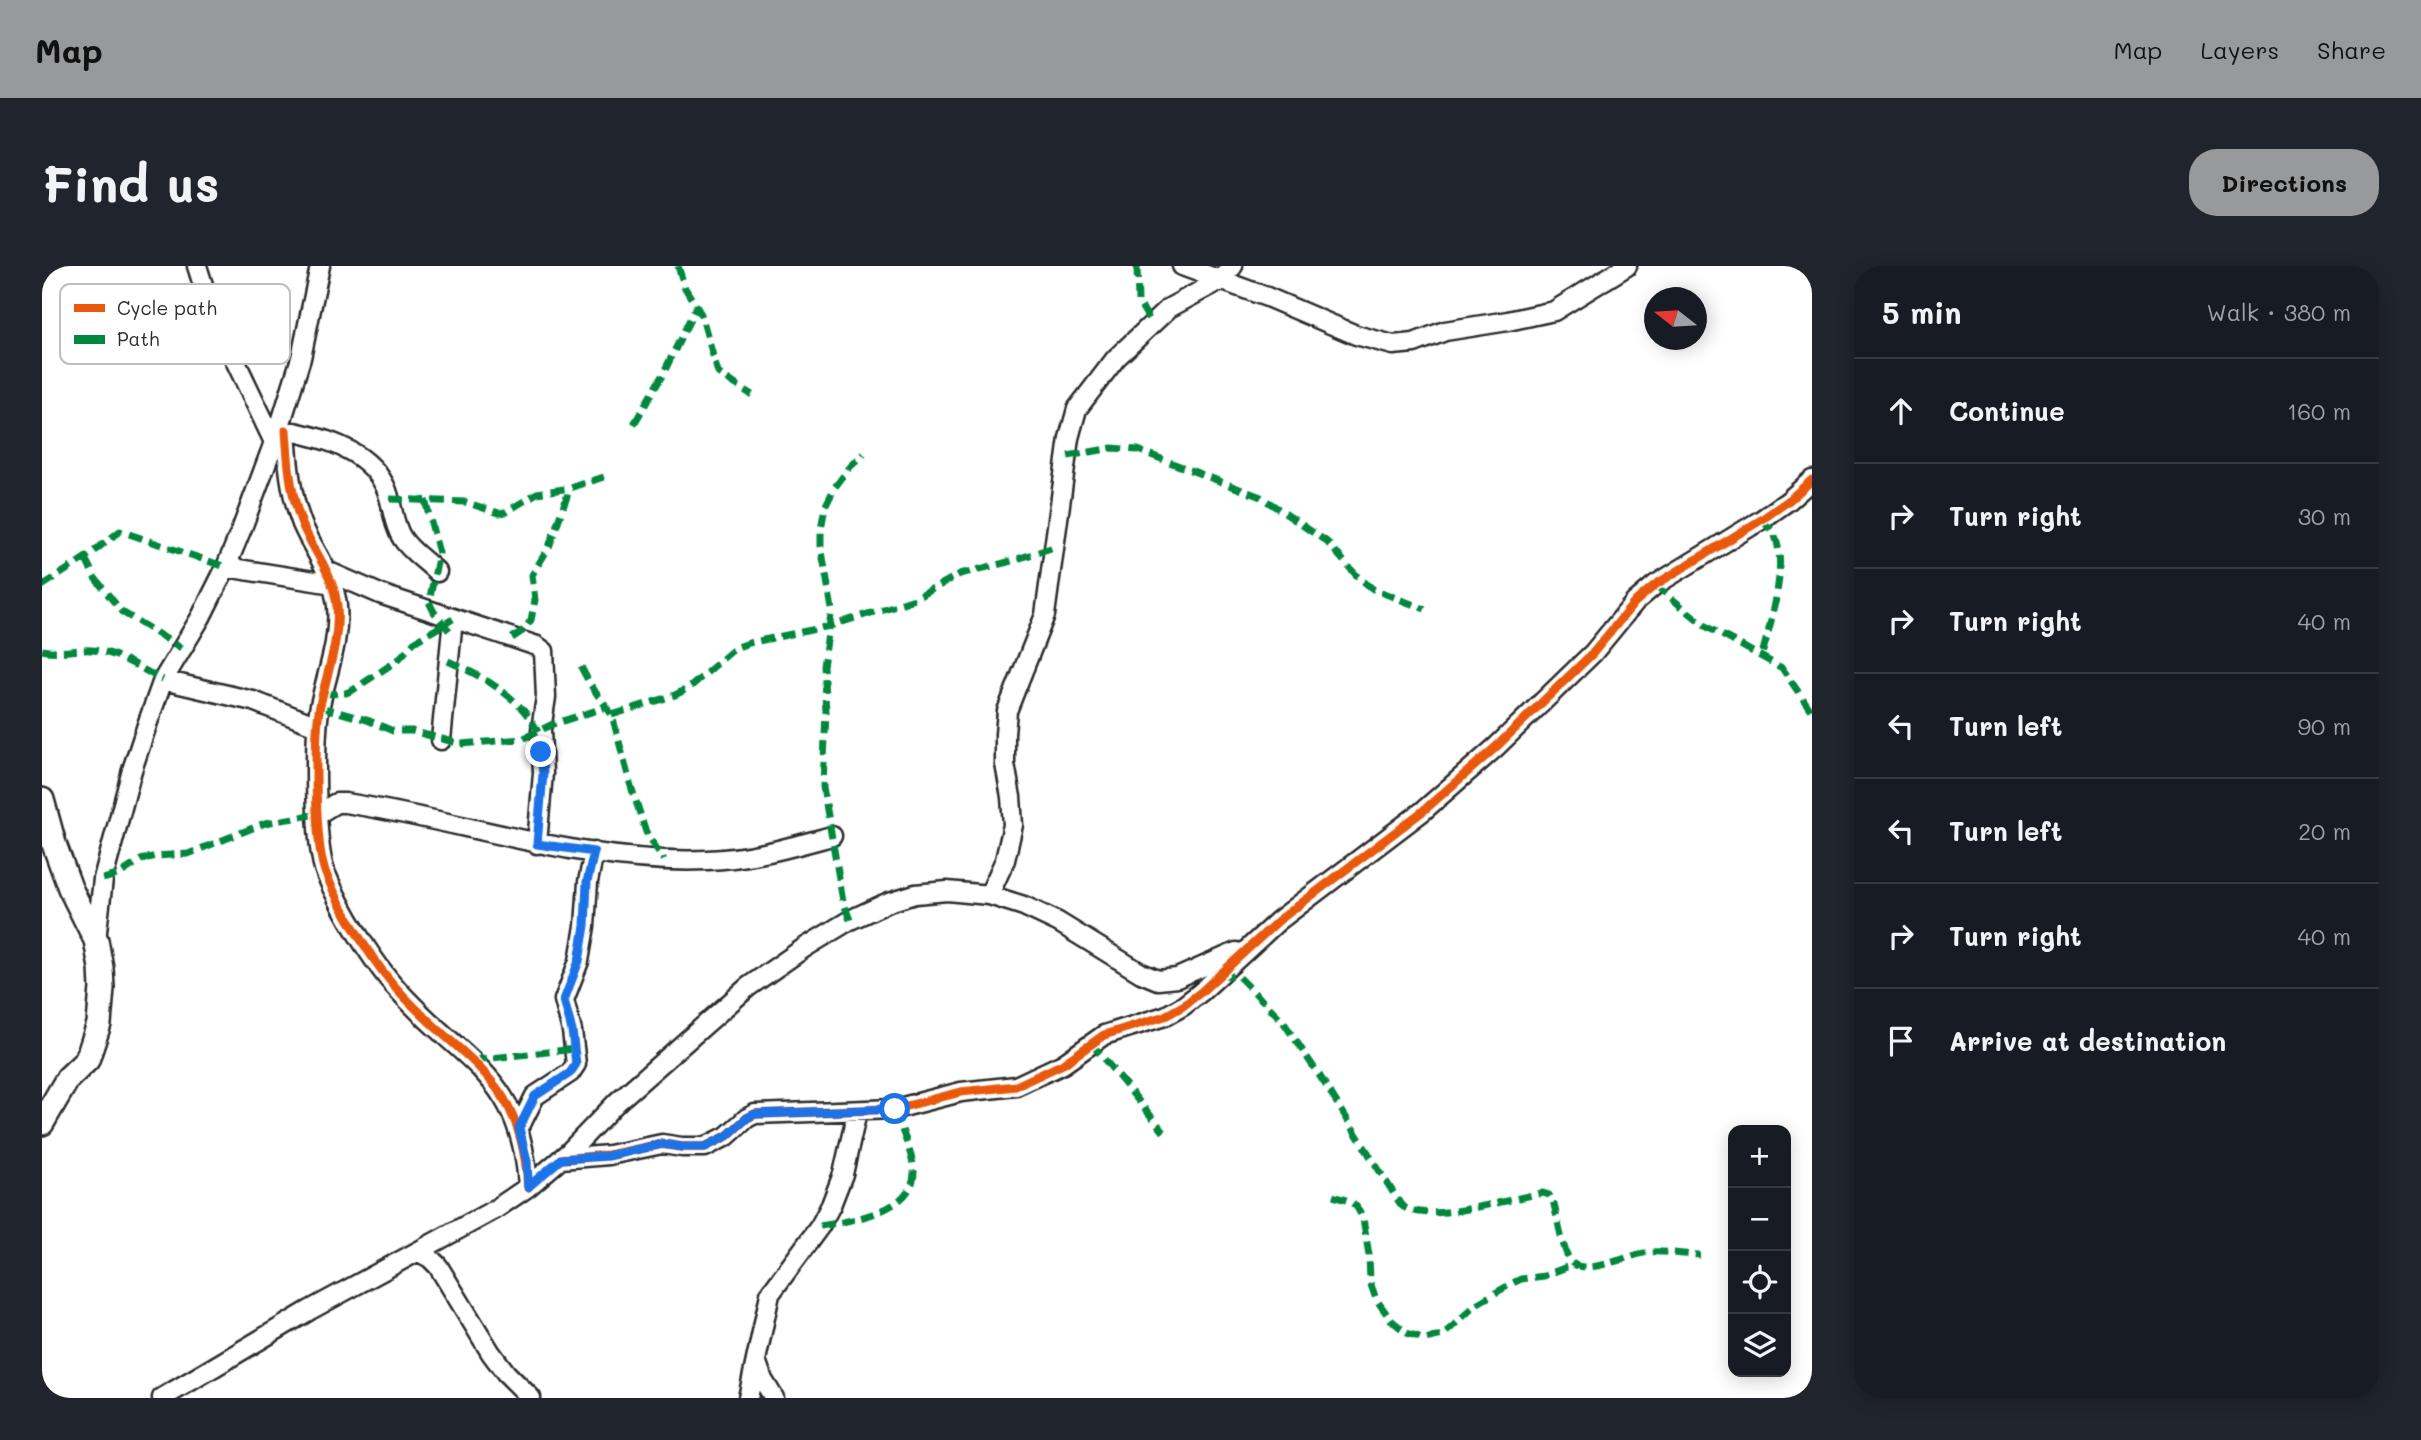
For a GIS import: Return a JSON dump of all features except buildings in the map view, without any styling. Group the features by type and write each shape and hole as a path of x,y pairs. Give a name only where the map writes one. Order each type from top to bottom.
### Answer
{"street":[{"path":"197,266 203,284"},
{"path":"96,940 103,879 132,770 163,680 201,617 226,567 280,434 301,358 320,266"},
{"path":"1182,266 1267,297 1356,335 1394,345 1414,343 1445,331 1554,311 1628,266"},
{"path":"989,895 1005,860 1013,825 1012,797 1005,764 1004,733 1007,711 1045,615 1069,438 1077,409 1116,358 1169,308 1219,281 1233,266"},
{"path":"241,364 280,434 296,508 330,578 337,604 338,624 317,726 319,839 324,871 340,906 398,990 498,1087 509,1104 519,1128 527,1161 528,1187"},
{"path":"280,434 340,445 378,474 385,485 402,539 437,572"},
{"path":"561,1159 608,1156 662,1144 705,1147 727,1136 755,1114 895,1109 961,1092 1016,1086 1063,1064 1104,1035 1165,1016 1201,992 1278,921 1423,811 1496,747 1593,653 1635,602 1655,585 1761,520 1812,480"},
{"path":"226,567 330,578 537,646 544,651 546,697 541,741 543,774 537,844"},
{"path":"441,740 453,619"},
{"path":"163,680 253,701 317,726"},
{"path":"42,800 70,888 96,940 102,968 99,1024 87,1060 68,1078 42,1123"},
{"path":"318,814 336,803 345,803 537,844 640,858 736,858 832,836"},
{"path":"519,1128 535,1096 570,1073 576,1064 572,1031 564,1000 579,961 585,926 587,882 594,852"},
{"path":"162,1398 310,1311 494,1210 528,1187 561,1159 617,1102 748,988 804,948 850,920 889,902 915,894 947,891 989,895 1024,906 1059,922 1122,962 1158,980 1177,978 1249,947"},
{"path":"748,1398 770,1294 820,1226 831,1205 843,1174 857,1112"},
{"path":"419,1252 438,1266 491,1353 531,1398"},
{"path":"757,1363 774,1398"}],"marked path":[{"path":"678,266 685,288 701,314 718,373 752,395"},
{"path":"1137,266 1138,301 1152,324"},
{"path":"634,424 663,374 697,305"},
{"path":"1068,456 1112,448 1138,450 1261,497 1327,542 1357,576 1373,589 1425,609"},
{"path":"850,920 843,901 823,787 826,711 823,666 832,609 821,546 821,529 825,507 835,487 864,454"},
{"path":"390,499 465,502 499,513 506,512 537,493 570,488 604,477"},
{"path":"512,638 524,630 531,620 535,600 532,575 549,547 570,488"},
{"path":"425,500 439,553 429,602 451,633"},
{"path":"1761,520 1774,534 1780,564 1776,597 1761,658"},
{"path":"42,586 120,531 226,567"},
{"path":"612,715 689,688 735,648 830,626 915,599 960,574 1054,547"},
{"path":"85,558 95,578 122,612 181,648"},
{"path":"1655,585 1707,627 1782,668 1812,712"},
{"path":"323,694 353,690 398,660 414,642 453,619"},
{"path":"42,650 101,651 119,657 163,680"},
{"path":"448,661 487,681 511,698 538,732"},
{"path":"581,667 612,715 646,832 664,860"},
{"path":"320,707 367,720 393,731 412,731 461,744 522,739 553,724 607,707"},
{"path":"103,879 120,874 141,860 188,854 265,823 318,814"},
{"path":"1219,975 1238,976 1282,1020 1401,1205 1413,1211 1448,1212 1543,1193 1549,1195 1553,1201 1569,1259 1579,1266 1589,1267 1651,1252 1700,1255"},
{"path":"1091,1043 1164,1132"},
{"path":"473,1060 575,1049"},
{"path":"820,1226 862,1217 891,1206 903,1197 911,1186 913,1166 895,1109"},
{"path":"1333,1196 1356,1206 1363,1218 1370,1282 1376,1299 1391,1320 1407,1333 1425,1339 1443,1335 1478,1303 1511,1284 1521,1279 1544,1276 1574,1264"}],"cycle path":[{"path":"286,430 290,477 298,512 328,574 337,606 335,644 320,705 317,741 317,817 326,874 358,936 389,979 423,1016 486,1075 502,1095 515,1120 523,1150 528,1187"},
{"path":"561,1159 609,1155 662,1144 705,1147 727,1136 755,1114 895,1109 961,1092 1016,1086 1063,1064 1104,1035 1165,1016 1201,992 1278,921 1423,811 1496,747 1593,653 1635,602 1655,585 1761,520 1812,480"}],"route":[{"path":"541,752 542,797 537,844 594,852 587,882 585,926 579,961 564,1000 572,1031 576,1064 570,1073 535,1096 519,1128 527,1161 528,1187 561,1159 608,1156 662,1144 705,1147 727,1136 755,1114 895,1109"}]}
